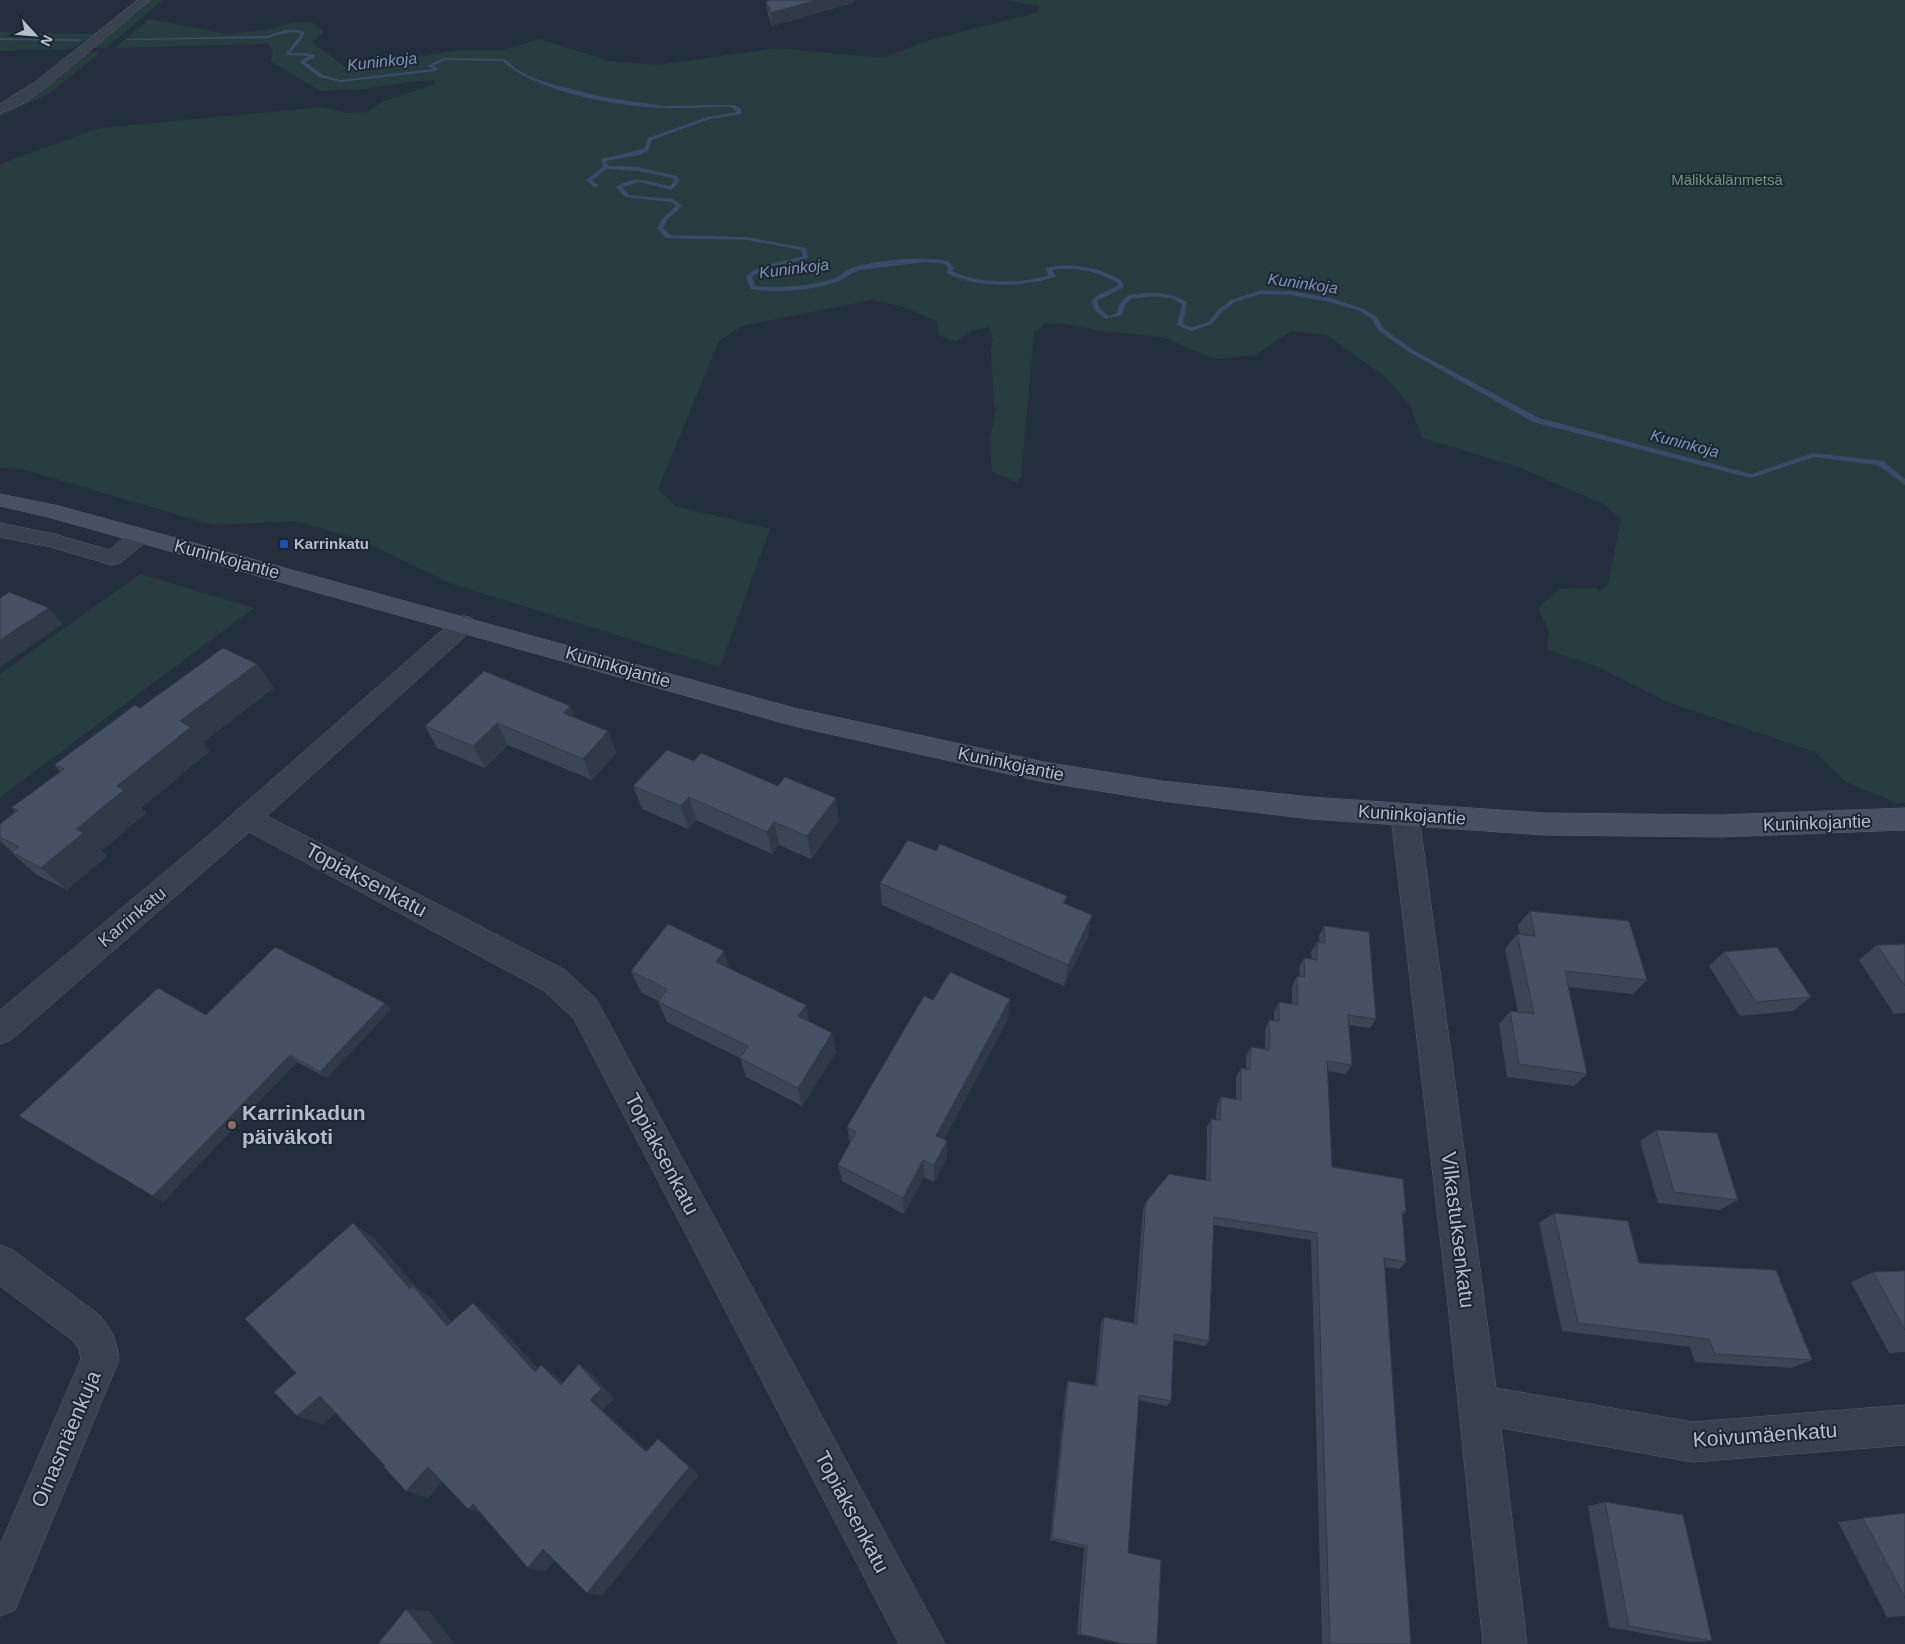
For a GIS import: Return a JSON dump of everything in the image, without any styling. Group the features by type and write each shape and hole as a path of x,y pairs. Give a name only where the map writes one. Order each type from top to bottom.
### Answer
{"main road":[{"name":"Kuninkojantie","path":"0,500 142,536 464,624 794,717 1044,772 1162,791 1405,816 1544,824 1720,826 1905,819"}],"street":[{"path":"0,109 40,85 145,0"},
{"path":"0,530 54,541 112,558 142,536"},
{"name":"Karrinkatu","path":"0,1030 246,818 464,624"},
{"name":"Vilkastuksenkatu","path":"1405,816 1424,951 1479,1405 1505,1644"},
{"name":"Topiaksenkatu","path":"246,818 554,980 585,1009 923,1644"},
{"name":"Oinasmäenkuja","path":"0,1263 85,1327 97,1340 100,1360 0,1595"},
{"name":"Koivumäenkatu","path":"1479,1405 1693,1442 1905,1425"}],"green space":[{"path":"153,0 163,0 106,48 93,48"},
{"name":"Mälikkälänmetsä","path":"1005,0 1905,0 1905,803 1897,803 1846,782 1815,752 1668,702 1596,666 1547,650 1549,632 1538,608 1560,589 1596,588 1600,591 1608,585 1621,519 1603,504 1516,466 1422,438 1410,405 1384,376 1327,335 1291,331 1255,355 1215,359 1162,337 1046,323 1034,333 1021,477 1017,482 992,472 990,440 996,407 994,407 991,351 993,340 989,327 972,330 956,342 938,335 937,321 901,306 872,300 742,326 719,341 658,489 675,506 770,529 720,667 449,583 359,539 294,521 213,525 22,469 0,468 0,164 100,128 322,107 347,113 367,112 384,101 435,84 435,80 365,89 321,91 271,62 273,50 268,44 115,48 149,19 227,34 266,30 295,22 313,23 324,32 312,42 348,69 458,50 504,50 539,39 610,61 658,65 778,48 882,58 930,40 1039,12 1039,6"},
{"path":"0,32 94,34 72,49 0,51"},
{"path":"89,52 101,52 50,93 0,117 0,113 30,99"},
{"path":"140,574 254,608 0,797 0,674"}],"building":[{"path":"769,0 817,0 771,13 766,2"},
{"path":"9,592 49,608 0,640 0,598"},
{"path":"223,648 257,664 180,721 191,727 117,786 124,790 76,829 83,833 41,868 11,852 19,847 0,837 0,824 18,810 11,808 64,769 54,765 135,705 140,708"},
{"path":"484,671 570,706 563,713 608,731 583,759 497,723 473,746 425,726"},
{"path":"667,750 694,761 701,753 778,786 785,777 836,798 807,836 774,822 767,832 689,797 681,806 633,786"},
{"path":"908,840 936,851 940,844 1067,896 1063,903 1092,915 1068,965 880,883"},
{"path":"1530,911 1629,921 1647,980 1565,971 1587,1074 1519,1064 1510,1011 1534,1014 1517,934 1535,936"},
{"path":"668,924 724,951 716,962 806,1005 798,1016 832,1033 798,1088 740,1058 748,1046 658,1002 667,989 631,971"},
{"path":"1324,926 1369,932 1376,1019 1348,1015 1352,1065 1327,1061 1332,1167 1403,1179 1406,1212 1402,1211 1406,1262 1384,1258 1411,1644 1330,1644 1317,1233 1214,1217 1209,1341 1174,1334 1171,1401 1139,1395 1128,1553 1161,1560 1157,1644 1125,1644 1080,1634 1087,1546 1052,1538 1068,1381 1097,1386 1104,1317 1137,1324 1146,1202 1169,1174 1210,1181 1211,1119 1220,1120 1221,1097 1241,1100 1241,1068 1250,1070 1251,1047 1270,1050 1269,1020 1279,1021 1279,1002 1298,1005 1297,976 1305,977 1304,958 1317,960 1317,942 1325,943"},
{"path":"1905,944 1905,986 1877,945"},
{"path":"275,947 385,1003 320,1072 290,1055 153,1196 19,1116 158,988 206,1015"},
{"path":"1777,947 1811,997 1756,1002 1724,952"},
{"path":"950,972 1010,999 936,1136 947,1141 934,1165 923,1160 903,1198 838,1165 856,1132 847,1127 924,996 933,1000"},
{"path":"1656,1130 1717,1133 1738,1200 1674,1192"},
{"path":"1554,1213 1628,1221 1639,1263 1776,1270 1812,1360 1715,1354 1709,1339 1578,1323"},
{"path":"353,1223 410,1289 413,1286 447,1326 473,1303 535,1372 541,1365 561,1385 579,1364 601,1389 590,1400 646,1452 658,1439 689,1467 587,1593 543,1549 528,1568 473,1504 468,1509 428,1467 406,1491 320,1396 297,1416 274,1392 296,1373 245,1319"},
{"path":"1905,1271 1905,1330 1873,1272"},
{"path":"1605,1502 1683,1515 1712,1641 1629,1626"},
{"path":"1905,1513 1905,1598 1863,1518"},
{"path":"406,1609 434,1644 378,1644"}],"waterway":[{"name":"Kuninkoja","path":"128,39 268,37 293,30 302,32 301,37 287,54 313,56 302,62 321,76 341,81 435,70 436,68 429,66 444,59 504,60 514,70 531,79 603,99 663,107 732,106 739,110 739,113 709,118 650,139 646,150 603,160 606,167"},
{"name":"Kuninkoja","path":"0,39 79,40"},
{"path":"596,186 589,180 606,167"},
{"name":"Kuninkoja","path":"606,167 638,169 675,177 677,181 671,188 640,180 619,187 627,196 673,201 679,206 666,218 660,228 668,237 747,239 804,249 806,257 790,262 769,265 756,271 749,277 753,288 782,288 818,284 838,279 850,271 860,268 926,260 939,260 947,263 951,268 949,272 957,276 1000,282 1044,279 1053,276 1048,269 1075,267 1094,270 1119,281 1121,287 1100,296 1094,301 1097,310 1108,318 1120,314 1122,305 1129,297 1165,295 1185,303 1180,325 1191,329 1210,323 1220,311 1233,301 1261,292 1290,293 1331,300 1362,310 1375,318 1381,330 1411,351 1536,420 1751,476 1813,455 1880,463 1905,483"}],"place":[{"name":"Karrinkatu","path":"284,544"},
{"name":"Karrinkadun päiväkoti","path":"232,1125"}]}
